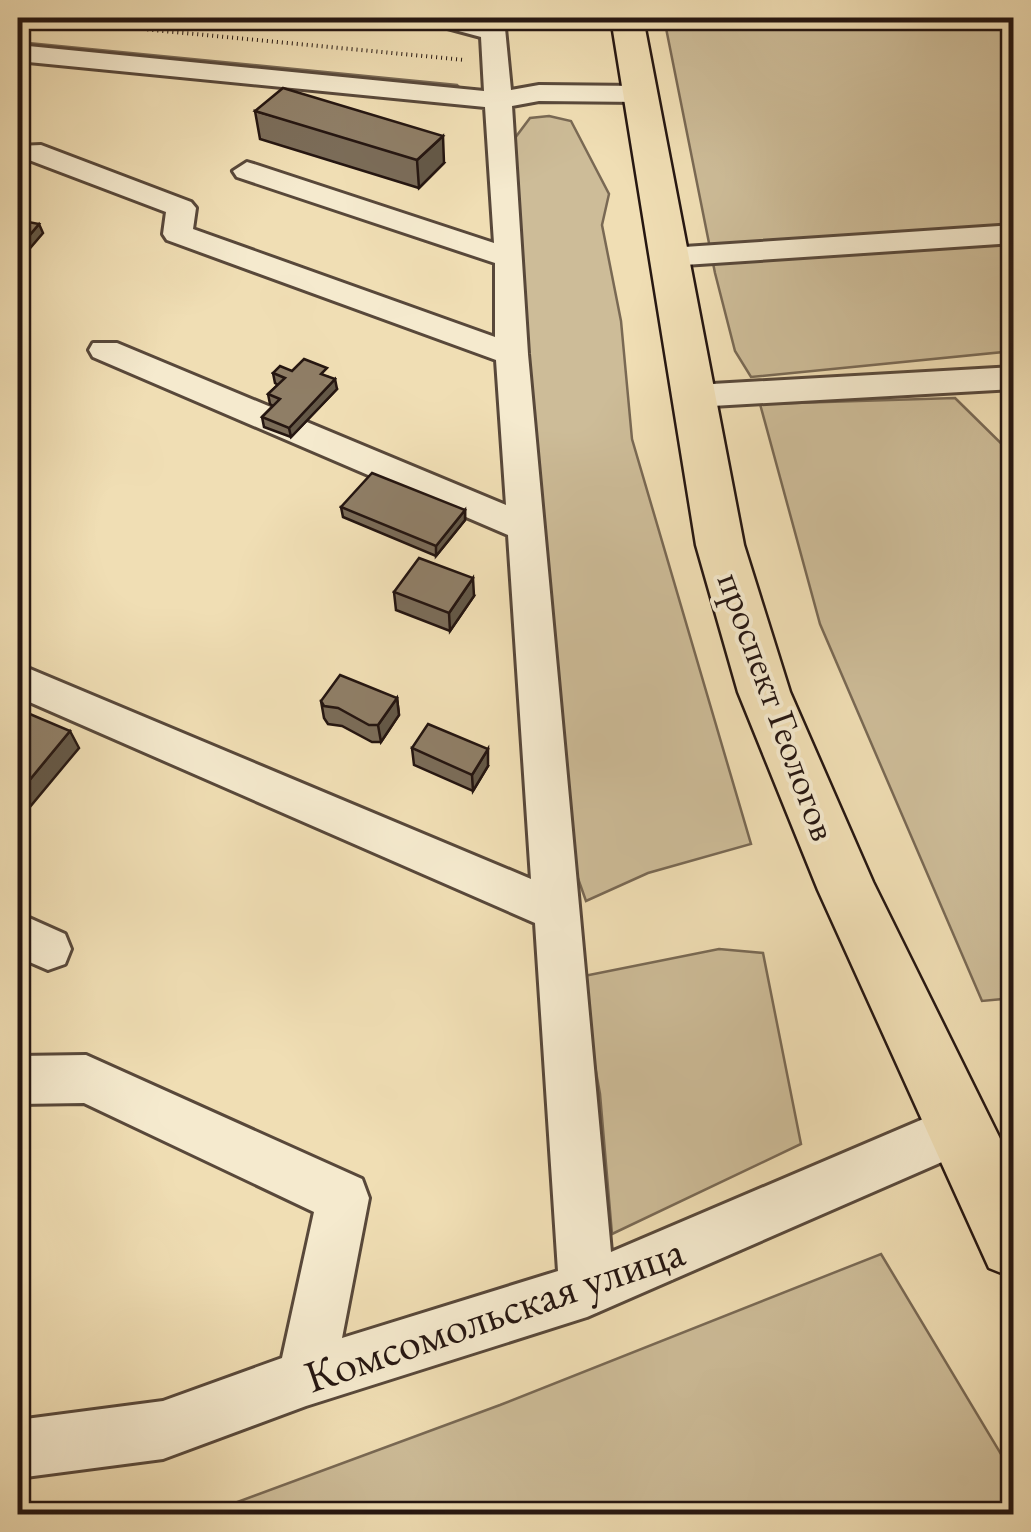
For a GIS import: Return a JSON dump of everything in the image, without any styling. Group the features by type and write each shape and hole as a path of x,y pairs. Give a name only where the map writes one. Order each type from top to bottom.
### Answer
{"main road":[{"name":"проспект Геологов","path":"627,18 720,545 764,692 846,890 956,1130 1014,1243"}],"street":[{"path":"438,18 492,25 510,258 512,354 586,1290"},
{"path":"18,36 497,82 540,93 641,94"},
{"path":"18,52 497,82"},
{"path":"18,154 31,151 182,208 178,234 512,354"},
{"path":"247,171 510,258"},
{"path":"669,257 1014,234"},
{"path":"104,350 526,528"},
{"path":"695,396 1014,378"},
{"path":"18,680 554,910"},
{"path":"18,1080 86,1079 343,1198 306,1378"},
{"name":"Комсомольская улица","path":"18,1450 163,1430 306,1378 586,1290 956,1130"}],"path":[{"path":"28,18 497,82"}],"shaded area":[{"path":"664,18 1013,18 1013,351 751,377 735,351 715,273"},
{"path":"18,42 457,85 461,89 18,47"},
{"path":"549,116 571,121 609,194 602,225 621,321 632,439 751,844 648,873 586,901 563,836 512,142 530,118"},
{"path":"955,398 1014,456 1013,998 982,1001 820,624 760,404"},
{"path":"719,949 763,953 801,1144 612,1234 600,1094 579,977"},
{"path":"881,1254 1013,1474 1013,1514 205,1514 500,1405"}],"building":[{"path":"283,88 443,136 417,160 255,111"},
{"path":"18,220 39,224 18,249"},
{"path":"304,359 327,368 321,374 335,379 289,428 262,417 280,399 268,394 285,378 273,373 280,366 292,371"},
{"path":"372,473 465,510 436,546 341,507"},
{"path":"419,558 473,578 449,613 394,592"},
{"path":"340,675 397,698 378,725 324,706 321,701"},
{"path":"18,709 70,731 18,794"},
{"path":"428,724 488,749 472,775 412,748"}]}
